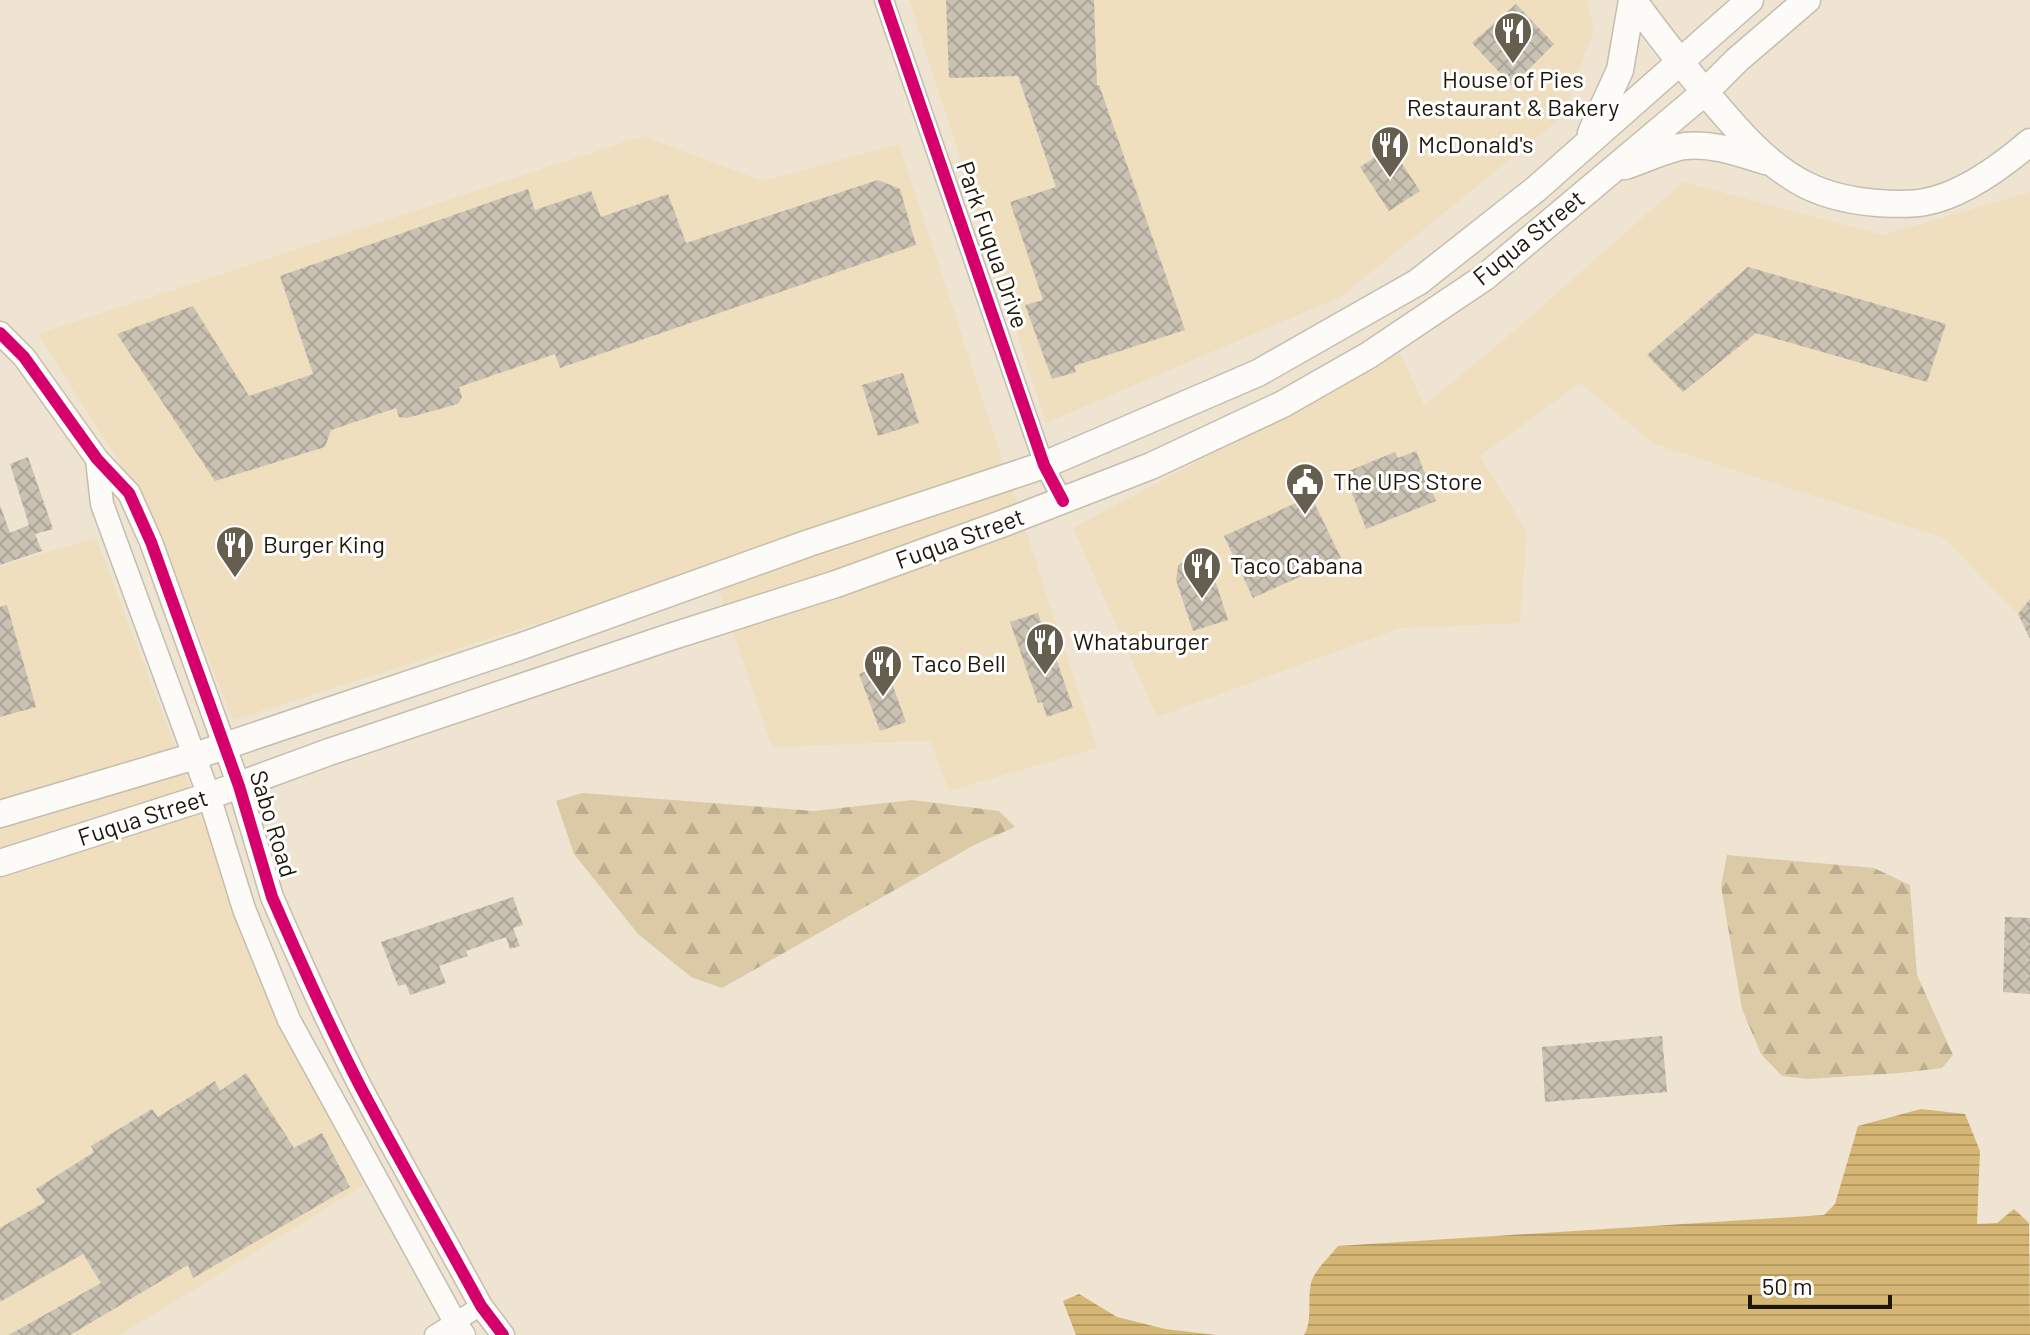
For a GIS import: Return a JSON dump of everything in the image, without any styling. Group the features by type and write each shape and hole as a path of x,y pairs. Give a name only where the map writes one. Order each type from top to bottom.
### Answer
{"main road":[{"path":"1632,0 1679,62 1742,135 1774,164 1806,185 1848,199 1890,204 1926,202 1965,188 2013,157 2030,142"},
{"path":"1586,145 1620,70 1632,0"},
{"name":"Fuqua Street","path":"0,814 195,756 522,646 809,543 1044,465 1258,373 1418,282 1536,189 1750,0"},
{"name":"Fuqua Street","path":"0,863 239,786 329,752 836,584 1151,466 1283,404 1369,355 1485,277 1705,92 1807,0"},
{"path":"1611,171 1682,147 1703,146 1725,149 1774,164"},
{"path":"1396,295 1423,318"},
{"path":"1258,373 1283,404"},
{"path":"522,646 536,682"}],"street":[{"name":"Park Fuqua Drive","path":"884,0 1044,465 1063,501"},
{"name":"Sabo Road","path":"0,333 24,357 97,459 129,493 151,542 239,786 272,897 361,1087 481,1306 503,1335"},
{"name":"Sabo Road","path":"97,459 102,504 195,756 244,909 289,1020 459,1329"},
{"path":"1035,511 1044,465"},
{"path":"434,1335 459,1329 481,1306"}],"shaded area":[{"path":"909,0 1587,0 1594,30 1562,117 1342,296 1046,423"},
{"path":"643,136 763,181 899,144 1097,748 949,791 930,741 772,747 711,568 233,720 152,515 38,334"},
{"path":"1683,182 1883,235 2030,192 2030,627 1944,538 1654,444 1580,383 1480,456 1527,532 1520,623 1401,628 1157,717 1073,528 1400,353 1424,405 1504,340"},
{"path":"96,538 275,1011 364,1185 120,1335 0,1335 0,566"},
{"path":"1921,1109 1965,1114 1980,1151 1977,1224 1997,1223 2014,1209 2029,1223 2030,1335 1304,1335 1313,1278 1338,1246 1824,1215 1835,1204 1858,1126"},
{"path":"1079,1294 1117,1317 1165,1329 1216,1335 1076,1335 1063,1301"}],"green space":[{"path":"582,793 814,811 912,800 999,811 1015,827 976,844 722,988 691,977 638,934 574,854 556,801"},
{"path":"1727,855 1874,868 1910,885 1917,975 1953,1055 1942,1068 1808,1079 1782,1076 1761,1054 1742,1009 1721,886"}],"building":[{"path":"946,0 1094,0 1097,86 1185,330 1074,366 1076,372 1052,379 1025,305 1043,300 1010,202 1056,187 1018,76 949,78"},
{"name":"House of Pies Restaurant & Bakery","path":"1516,4 1554,44 1512,86 1472,43"},
{"name":"McDonald's","path":"1391,147 1420,191 1389,211 1360,167"},
{"path":"878,180 900,189 916,245 560,368 555,354 459,387 462,397 458,404 407,418 399,417 396,408 331,430 325,447 215,481 117,334 193,306 249,396 313,374 280,276 528,189 535,210 591,191 601,217 668,194 686,243"},
{"path":"1748,267 1946,324 1927,382 1756,333 1683,392 1647,355"},
{"path":"903,373 919,423 878,436 862,385"},
{"path":"1416,451 1436,501 1366,529 1344,473 1395,452 1398,458"},
{"path":"28,457 53,529 35,534 42,551 0,565 0,505 10,533 29,525 10,464"},
{"path":"1311,496 1341,558 1253,598 1224,536"},
{"name":"Taco Cabana","path":"1189,557 1202,557 1211,568 1228,620 1193,631 1176,580 1178,566"},
{"path":"2030,599 2030,639 2018,614"},
{"path":"7,605 36,707 0,717 0,607"},
{"name":"Whataburger","path":"1038,613 1073,708 1047,717 1042,702 1038,703 1010,622"},
{"name":"Taco Bell","path":"885,664 906,722 880,731 859,674"},
{"path":"513,897 523,925 513,928 520,946 510,949 506,937 466,951 468,956 439,966 446,983 410,995 406,984 398,986 381,942"},
{"path":"2005,917 2030,918 2030,994 2003,992"},
{"path":"1662,1036 1667,1092 1545,1102 1542,1047"},
{"path":"246,1073 294,1148 322,1133 350,1187 193,1278 188,1265 70,1335 9,1335 101,1283 83,1254 0,1302 0,1228 45,1202 36,1189 94,1152 91,1146 152,1109 158,1117 215,1081 220,1091"}],"cycle path":[{"path":"884,0 1044,465 1063,501"},
{"path":"0,333 24,357 97,459 129,493 151,542 239,786 272,897 293,945 375,1114 481,1306 503,1335"}],"place":[{"name":"House of Pies Restaurant & Bakery","path":"1513,65"},
{"name":"McDonald's","path":"1390,179"},
{"name":"The UPS Store","path":"1305,516"},
{"name":"Burger King","path":"235,579"},
{"name":"Taco Cabana","path":"1202,600"},
{"name":"Whataburger","path":"1045,676"},
{"name":"Taco Bell","path":"883,698"}]}
